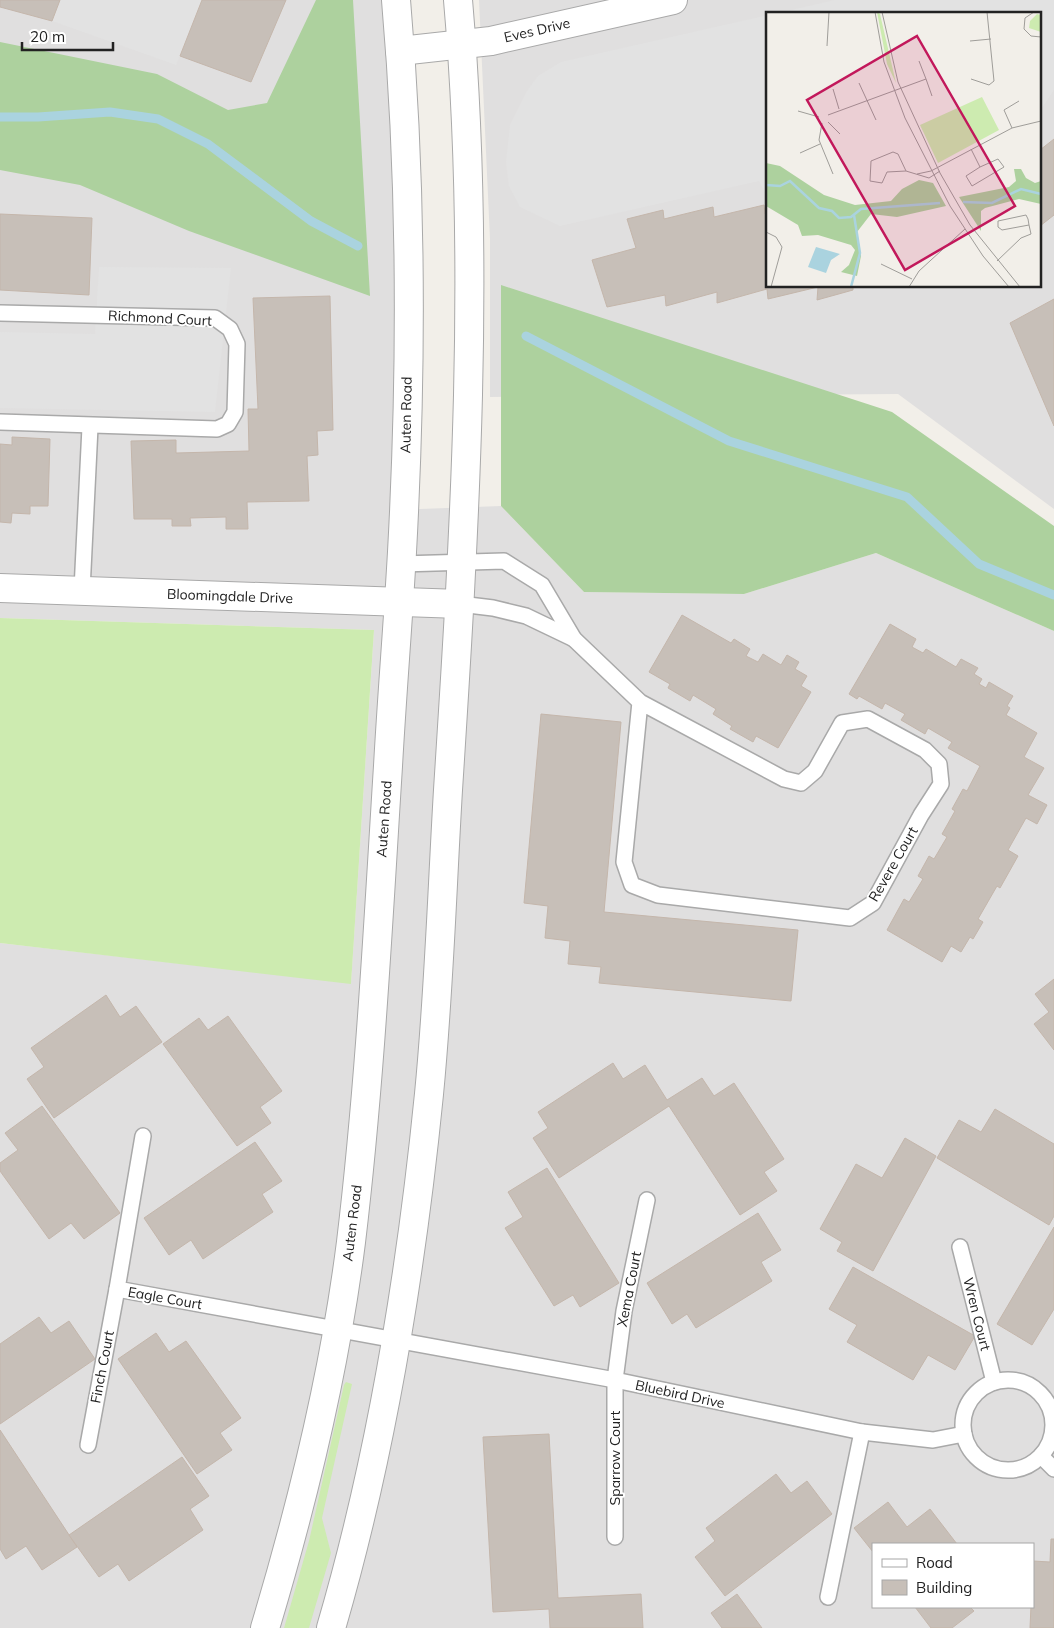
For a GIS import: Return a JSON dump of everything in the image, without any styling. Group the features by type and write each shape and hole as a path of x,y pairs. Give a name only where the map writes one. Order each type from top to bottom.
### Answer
{"street":[{"name":"Auten Road","path":"265,1628 299,1504 328,1378 351,1246 368,1083 401,564 409,278 400,51 396,0"},
{"path":"331,1628 345,1578 397,1340 429,1092 460,604 469,416 470,282 462,46 458,0"},
{"name":"Eves Drive","path":"400,51 462,46 673,0"},
{"name":"Bloomingdale Drive","path":"0,588 460,604"}],"lane":[{"name":"Richmond Court","path":"0,313 215,318 230,329 237,344 235,412 228,424 217,429 90,427 0,422"},
{"path":"82,590 90,427"},
{"name":"Revere Court","path":"401,564 504,560 542,585 574,639 640,702 784,778 801,783 815,771 842,723 868,719 925,750 939,764 941,784 921,815 873,903 850,918 658,895 632,885 624,862 640,702"},
{"name":"Revere Court","path":"460,604 494,608 526,616 574,639"},
{"name":"Eagle Court","path":"143,1136 116,1289 397,1340"},
{"name":"Xema Court","path":"616,1380 624,1311 647,1200"},
{"name":"Wren Court","path":"960,1247 994,1382"},
{"name":"Finch Court","path":"88,1445 116,1289"},
{"name":"Bluebird Drive","path":"397,1340 616,1380 862,1432 933,1440 964,1434"},
{"name":"Sparrow Court","path":"615,1536 616,1380"},
{"path":"1009,1380 1023,1383 1050,1399 1053,1429 1049,1443 1041,1456 1030,1464 1017,1469 989,1466 978,1458 969,1447 964,1434 963,1421 966,1408 973,1396 994,1382 1009,1380"},
{"path":"828,1597 862,1432"},
{"path":"1041,1456 1054,1469"}],"shaded area":[{"path":"0,0 396,0 400,51 393,510 501,506 584,592 744,594 876,553 1054,631 1054,1628 0,1628 0,943 351,983 374,630 0,618"},
{"path":"60,0 202,0 176,65 52,21"},
{"path":"479,0 1054,0 1054,509 898,394 490,397 490,239"},
{"path":"835,0 1054,0 1054,90 1042,108 1042,12 783,12"},
{"path":"766,15 766,194 759,181 560,226 520,207 509,186 506,162 510,125 527,91 538,76 561,62"},
{"path":"99,267 231,268 215,412 0,408 0,332 95,334"}],"green space":[{"path":"316,0 353,0 370,296 189,231 80,185 0,170 0,42 157,74 228,110 267,103"},
{"path":"501,285 892,412 1054,526 1054,631 876,553 744,594 584,592 501,506"},
{"path":"0,618 374,630 351,984 0,943"},
{"path":"346,1382 352,1384 322,1518 331,1553 309,1628 284,1628 309,1541"}],"building":[{"path":"0,0 60,0 52,21 0,7"},
{"path":"202,0 286,0 251,82 180,56"},
{"path":"1054,139 1054,215 1042,224 1042,148"},
{"path":"764,205 766,214 766,288 814,288 768,299 767,289 717,303 717,292 666,306 665,295 607,307 592,260 636,248 627,219 663,210 664,219 713,207 714,217"},
{"path":"0,214 92,218 89,295 0,290"},
{"path":"818,288 853,288 853,290 817,300"},
{"path":"330,296 333,430 317,431 318,455 307,456 309,501 247,502 248,529 226,529 226,517 190,518 191,526 172,526 172,519 134,519 131,441 176,440 176,453 249,451 248,409 258,409 253,298"},
{"path":"1054,299 1054,426 1010,323"},
{"path":"12,437 50,439 48,506 30,506 30,514 12,513 11,523 0,522 0,444 12,445"},
{"path":"682,615 731,643 734,639 750,649 746,656 758,662 763,654 781,665 787,655 799,662 795,669 807,676 801,686 811,692 778,748 756,736 753,742 730,729 732,726 713,714 716,709 693,695 690,701 668,688 670,684 649,672"},
{"path":"890,624 916,639 912,647 923,653 926,649 956,667 961,659 978,668 974,674 982,679 979,684 986,688 989,682 1013,696 1007,706 1010,708 1006,715 1037,733 1024,757 1044,768 1028,795 1047,805 1037,824 1026,818 1008,850 1018,856 1000,888 997,886 978,919 983,922 973,939 970,937 961,952 951,946 942,962 887,930 904,899 909,902 923,879 918,876 929,856 934,859 947,837 942,834 955,811 952,809 963,789 967,791 980,766 948,748 952,742 928,728 925,734 901,720 905,714 885,703 882,709 859,696 857,699 849,694"},
{"path":"541,714 621,722 604,912 798,930 791,1001 599,983 601,967 568,964 570,941 545,938 548,906 524,903"},
{"path":"1054,979 1054,1050 1034,1024 1049,1012 1035,994"},
{"path":"106,995 120,1017 136,1006 162,1042 54,1118 27,1079 44,1067 31,1048"},
{"path":"228,1016 282,1091 260,1107 271,1123 237,1146 163,1044 199,1018 208,1030"},
{"path":"613,1063 623,1079 645,1065 667,1100 702,1078 714,1096 734,1083 784,1159 764,1172 777,1191 740,1215 669,1106 559,1178 533,1138 548,1128 538,1112"},
{"path":"42,1106 120,1213 84,1239 71,1223 49,1239 0,1171 0,1163 18,1150 5,1133"},
{"path":"995,1109 1054,1144 1054,1216 1049,1225 937,1158 959,1120 981,1132"},
{"path":"905,1138 936,1156 873,1271 837,1251 842,1242 820,1229 856,1164 882,1178"},
{"path":"255,1142 282,1181 262,1194 273,1212 203,1259 191,1240 169,1255 144,1218"},
{"path":"547,1168 619,1283 580,1307 573,1295 554,1306 505,1228 523,1217 508,1192"},
{"path":"758,1213 781,1250 761,1262 772,1281 696,1328 687,1314 672,1324 647,1283"},
{"path":"1054,1227 1054,1309 1032,1345 997,1324"},
{"path":"853,1267 975,1336 955,1370 928,1355 913,1380 847,1342 857,1325 829,1309"},
{"path":"39,1317 51,1333 69,1321 95,1359 0,1424 0,1344"},
{"path":"156,1333 169,1352 186,1341 241,1418 220,1433 232,1450 197,1474 118,1359"},
{"path":"0,1430 77,1547 42,1570 26,1546 6,1559 0,1549"},
{"path":"549,1434 558,1598 641,1594 643,1628 550,1628 549,1609 493,1612 483,1437"},
{"path":"182,1457 209,1496 190,1509 203,1530 129,1581 118,1564 99,1577 69,1535"},
{"path":"776,1474 791,1493 807,1481 832,1514 725,1596 695,1557 715,1541 706,1528"},
{"path":"888,1502 907,1527 930,1509 956,1543 872,1543 872,1551 854,1528"},
{"path":"1051,1539 1054,1539 1054,1628 1030,1628 1031,1608 1034,1608 1034,1561 1050,1562"},
{"path":"737,1594 762,1628 722,1628 711,1613"},
{"path":"916,1608 971,1608 974,1611 952,1628 931,1628"}],"waterway":[{"path":"0,117 38,117 110,112 158,119 208,144 311,221 358,246"},
{"path":"526,336 729,441 907,497 979,564 1054,595"}]}
